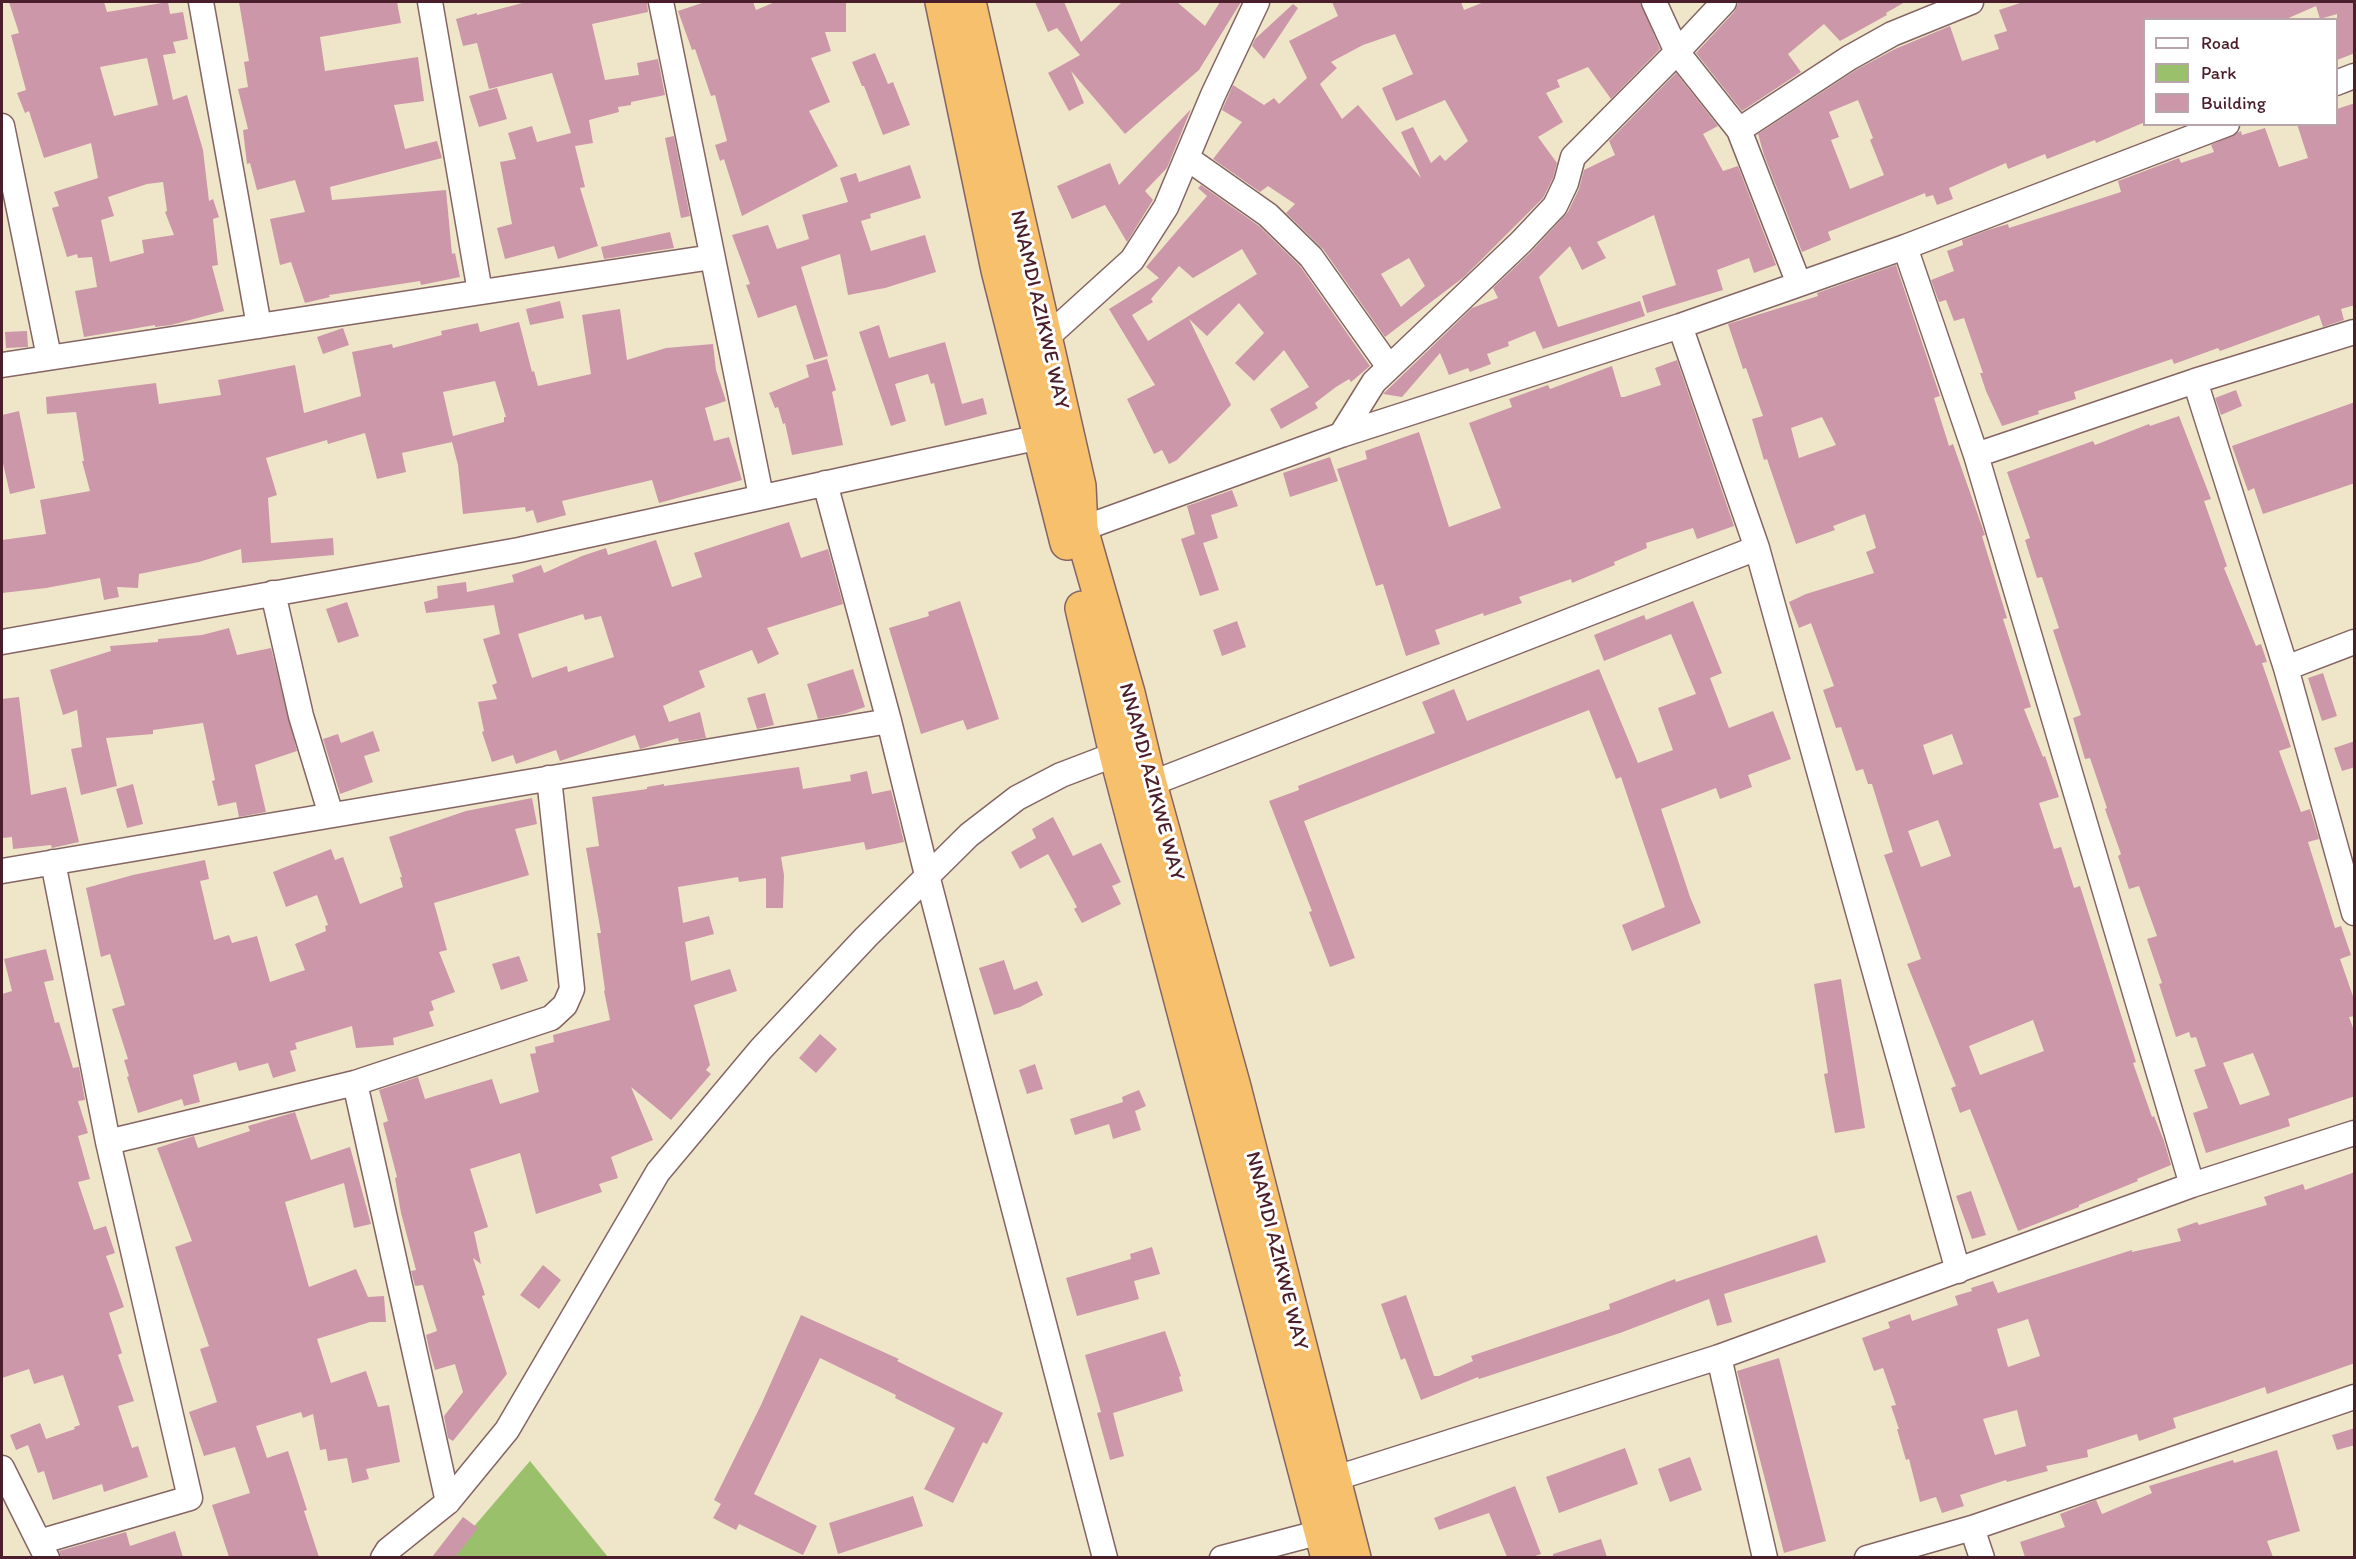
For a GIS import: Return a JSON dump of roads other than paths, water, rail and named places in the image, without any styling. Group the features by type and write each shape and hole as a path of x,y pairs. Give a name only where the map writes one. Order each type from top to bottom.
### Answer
{"highway":[{"name":"NNAMDI AZIKWE WAY","path":"942,2 998,270 1116,754 1324,1545"},
{"name":"NNAMDI AZIKWE WAY","path":"969,2 1079,486 1081,529 1128,693 1150,784 1234,1087 1354,1557"}],"street":[{"path":"201,2 259,326"},
{"path":"430,2 480,292"},
{"path":"661,2 761,496"},
{"path":"1046,339 1132,260 1166,207 1213,95 1257,2"},
{"path":"1654,2 1677,52 1739,130 1798,284"},
{"path":"1341,435 1374,382 1521,242 1555,206 1566,183 1573,157 1724,2"},
{"path":"1739,130 1849,58 1892,34 1971,2"},
{"path":"2338,83 2355,76"},
{"path":"2,126 48,357"},
{"path":"1081,529 1341,435 1680,326 1905,247 2222,126"},
{"path":"1187,158 1268,215 1311,257 1389,367"},
{"path":"1905,247 1976,455 2192,1185"},
{"path":"2,365 712,257"},
{"path":"1680,326 1757,548 1958,1271"},
{"path":"1976,455 2195,381 2355,332"},
{"path":"2195,381 2286,668 2353,899"},
{"path":"2,642 519,550 1040,437"},
{"path":"825,483 1105,1557"},
{"path":"1150,784 1757,548"},
{"path":"273,593 301,716 331,815"},
{"path":"2286,668 2355,642"},
{"path":"2,871 889,722"},
{"path":"383,1557 387,1550 448,1502 507,1430 658,1172 761,1049 927,875 969,835 1017,798 1061,775 1116,754"},
{"path":"108,1142 355,1083 551,1018 565,1005 572,988 549,778"},
{"path":"2,1468 43,1550 190,1498 108,1142 53,862"},
{"path":"355,1083 448,1502"},
{"path":"1333,1479 1719,1357 2192,1185 2355,1133"},
{"path":"1719,1357 1765,1557"},
{"path":"1867,1557 1972,1528 2355,1397"},
{"path":"1972,1528 1982,1557"},
{"path":"1222,1557 1324,1545"}]}
